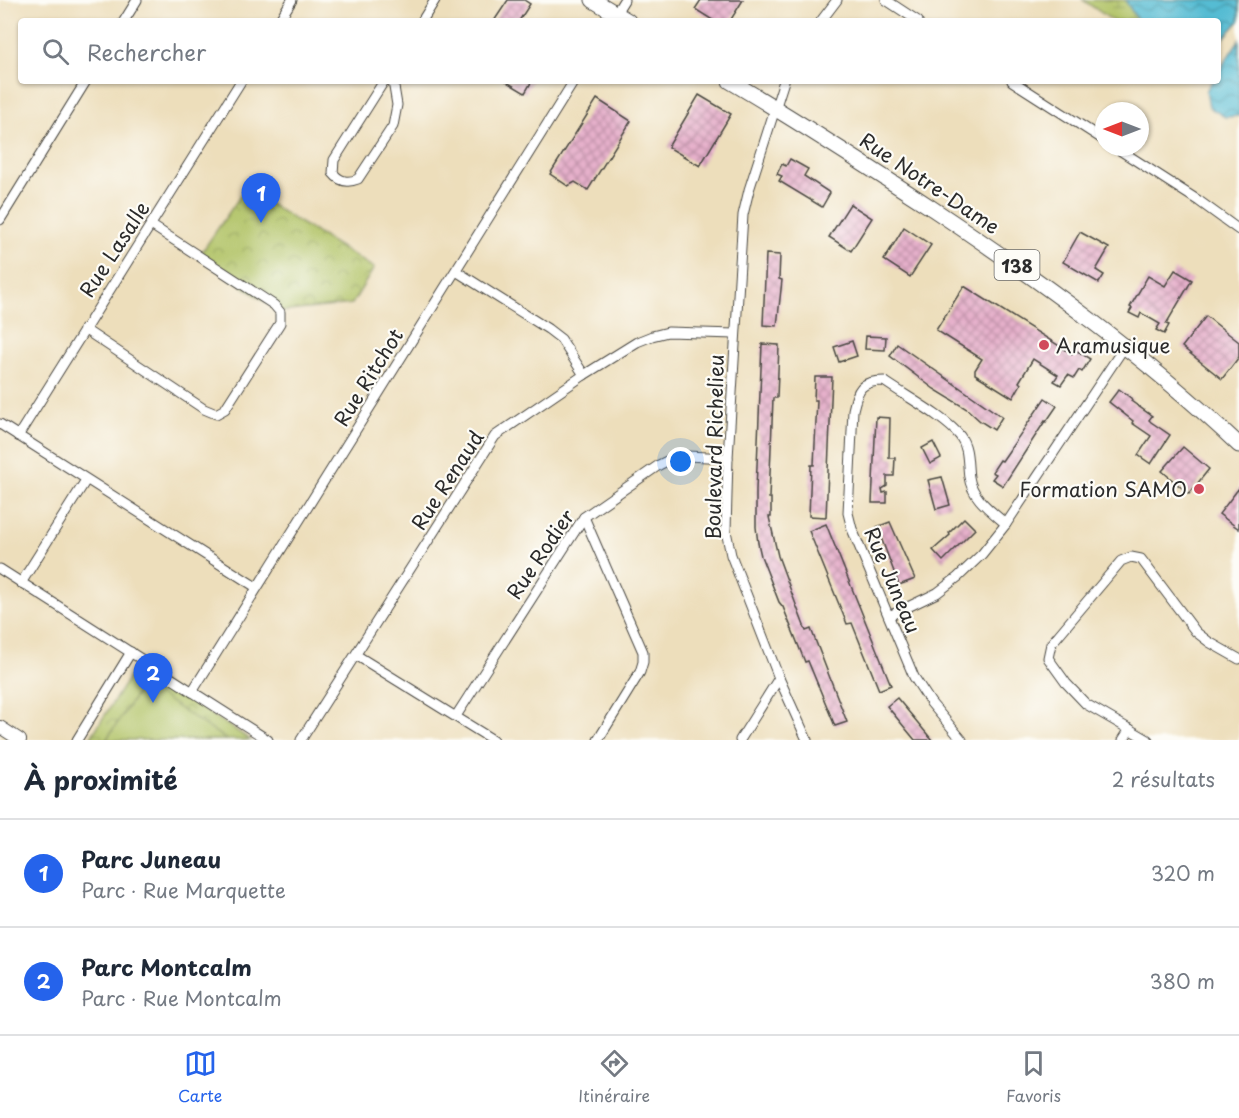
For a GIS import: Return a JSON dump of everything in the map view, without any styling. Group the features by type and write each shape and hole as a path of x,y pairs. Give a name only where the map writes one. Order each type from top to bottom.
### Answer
{"main road":[{"path":"593,0 617,18"},
{"name":"Rue Notre-Dame","path":"735,84 777,108 1023,269 1125,346 1239,445"}],"street":[{"path":"126,18 137,0"},
{"path":"281,18 292,0"},
{"path":"424,18 435,0"},
{"path":"618,18 624,0"},
{"path":"823,18 837,0"},
{"path":"886,0 913,18"},
{"path":"0,220 84,84"},
{"name":"Rue Lasalle","path":"18,436 239,84"},
{"path":"382,84 334,160 333,173 341,181 358,179 393,126 397,105 394,84"},
{"name":"Rue Ritchot","path":"192,692 572,84"},
{"name":"Boulevard Richelieu","path":"783,84 743,214 728,458 726,531 731,555 779,678 807,740"},
{"path":"1017,84 1095,134"},
{"path":"1129,156 1239,230"},
{"path":"84,329 204,409 216,414 225,409 280,323 280,312 274,305 151,225"},
{"path":"456,271 549,329 561,339 584,375"},
{"name":"Rue Renaud","path":"301,740 495,436 637,342 668,332 735,334"},
{"path":"889,616 937,593 982,554 1006,524 1125,346"},
{"name":"Rue Juneau","path":"962,740 931,703 914,677 852,529 848,513 853,410 856,396 862,386 872,381 884,381 951,426 962,438 967,450 969,479 976,495 982,504 1006,524"},
{"path":"0,424 256,587"},
{"name":"Rue Rodier","path":"456,716 584,517 659,465 673,458 687,456 728,458"},
{"path":"21,583 86,480"},
{"path":"584,517 643,652 640,672 598,740"},
{"path":"1148,740 1086,704 1048,658 1051,644 1121,561 1131,557 1141,560 1196,632 1239,659"},
{"path":"0,569 268,740"},
{"path":"77,740 131,652"},
{"path":"356,655 493,740"},
{"path":"740,740 779,678"},
{"path":"0,727 20,740"},
{"path":"1123,740 1130,729"}],"green space":[{"path":"1083,0 1239,0 1239,21 1221,41 1221,18 1109,18"},
{"path":"245,189 374,268 352,304 280,312 199,256"},
{"path":"136,666 251,740 89,740"},
{"path":"143,684 227,740 106,740"}],"water":[{"path":"1125,0 1239,0 1239,21 1221,41 1221,18 1136,18"},
{"path":"1239,40 1239,116 1225,117 1209,107 1206,91 1210,84 1221,84 1221,67"}],"building":[{"path":"508,0 524,0 530,4 521,18 496,18"},
{"path":"701,0 743,0 732,18 709,18 695,9"},
{"path":"510,84 530,84 525,93"},
{"path":"699,95 731,114 700,166 668,147"},
{"path":"597,99 631,121 588,190 575,182 568,186 550,174"},
{"path":"790,159 808,169 804,176 830,193 822,207 779,181 782,176 777,174 782,164 786,166"},
{"path":"850,204 872,218 851,251 829,237"},
{"path":"904,227 931,245 910,277 884,260"},
{"path":"1080,232 1109,248 1096,270 1104,275 1099,283 1063,262"},
{"path":"766,254 780,255 779,279 782,280 777,326 763,325"},
{"path":"1175,270 1192,280 1166,324 1169,325 1164,334 1156,330 1160,324 1141,313 1139,318 1129,313 1132,308 1130,307 1148,276 1165,286"},
{"path":"964,286 1072,354 1074,349 1090,359 1082,372 1079,370 1074,378 1068,375 1061,385 1054,381 1058,375 1033,359 1019,382 1021,384 1013,398 975,374 982,359 936,330"},
{"path":"1206,316 1239,342 1239,357 1222,379 1182,347"},
{"path":"866,336 886,337 885,350 865,349"},
{"path":"852,341 857,356 839,362 834,347"},
{"path":"762,344 779,345 777,398 773,398 769,498 771,498 771,517 769,517 778,556 806,631 811,629 847,722 835,726 808,661 805,662 779,602 758,543 756,490"},
{"path":"897,344 1002,417 994,430 890,356"},
{"path":"815,377 832,377 826,517 809,516 817,400 814,400"},
{"path":"1119,389 1152,416 1149,420 1151,422 1170,435 1151,464 1138,455 1151,436 1132,423 1133,421 1109,402"},
{"path":"1045,398 1057,406 1003,486 992,479 996,474 992,472"},
{"path":"876,417 890,418 889,458 895,458 894,476 887,476 887,486 882,489 883,493 887,492 887,503 872,503"},
{"path":"933,442 941,458 930,464 922,448"},
{"path":"1183,447 1209,469 1189,494 1162,471"},
{"path":"942,477 950,505 936,509 928,480"},
{"path":"1239,488 1239,529 1219,514"},
{"path":"964,518 975,529 943,561 933,550"},
{"path":"890,522 915,579 899,585 877,527"},
{"path":"826,524 891,685 879,690 852,623 847,624 809,531"},
{"path":"897,698 932,740 915,740 887,706"}],"place":[{"name":"Parc Juneau","path":"261,223"},
{"name":"Aramusique","path":"1044,345"},
{"name":"Formation SAMO","path":"1199,489"},
{"name":"Parc Montcalm","path":"153,703"}]}
